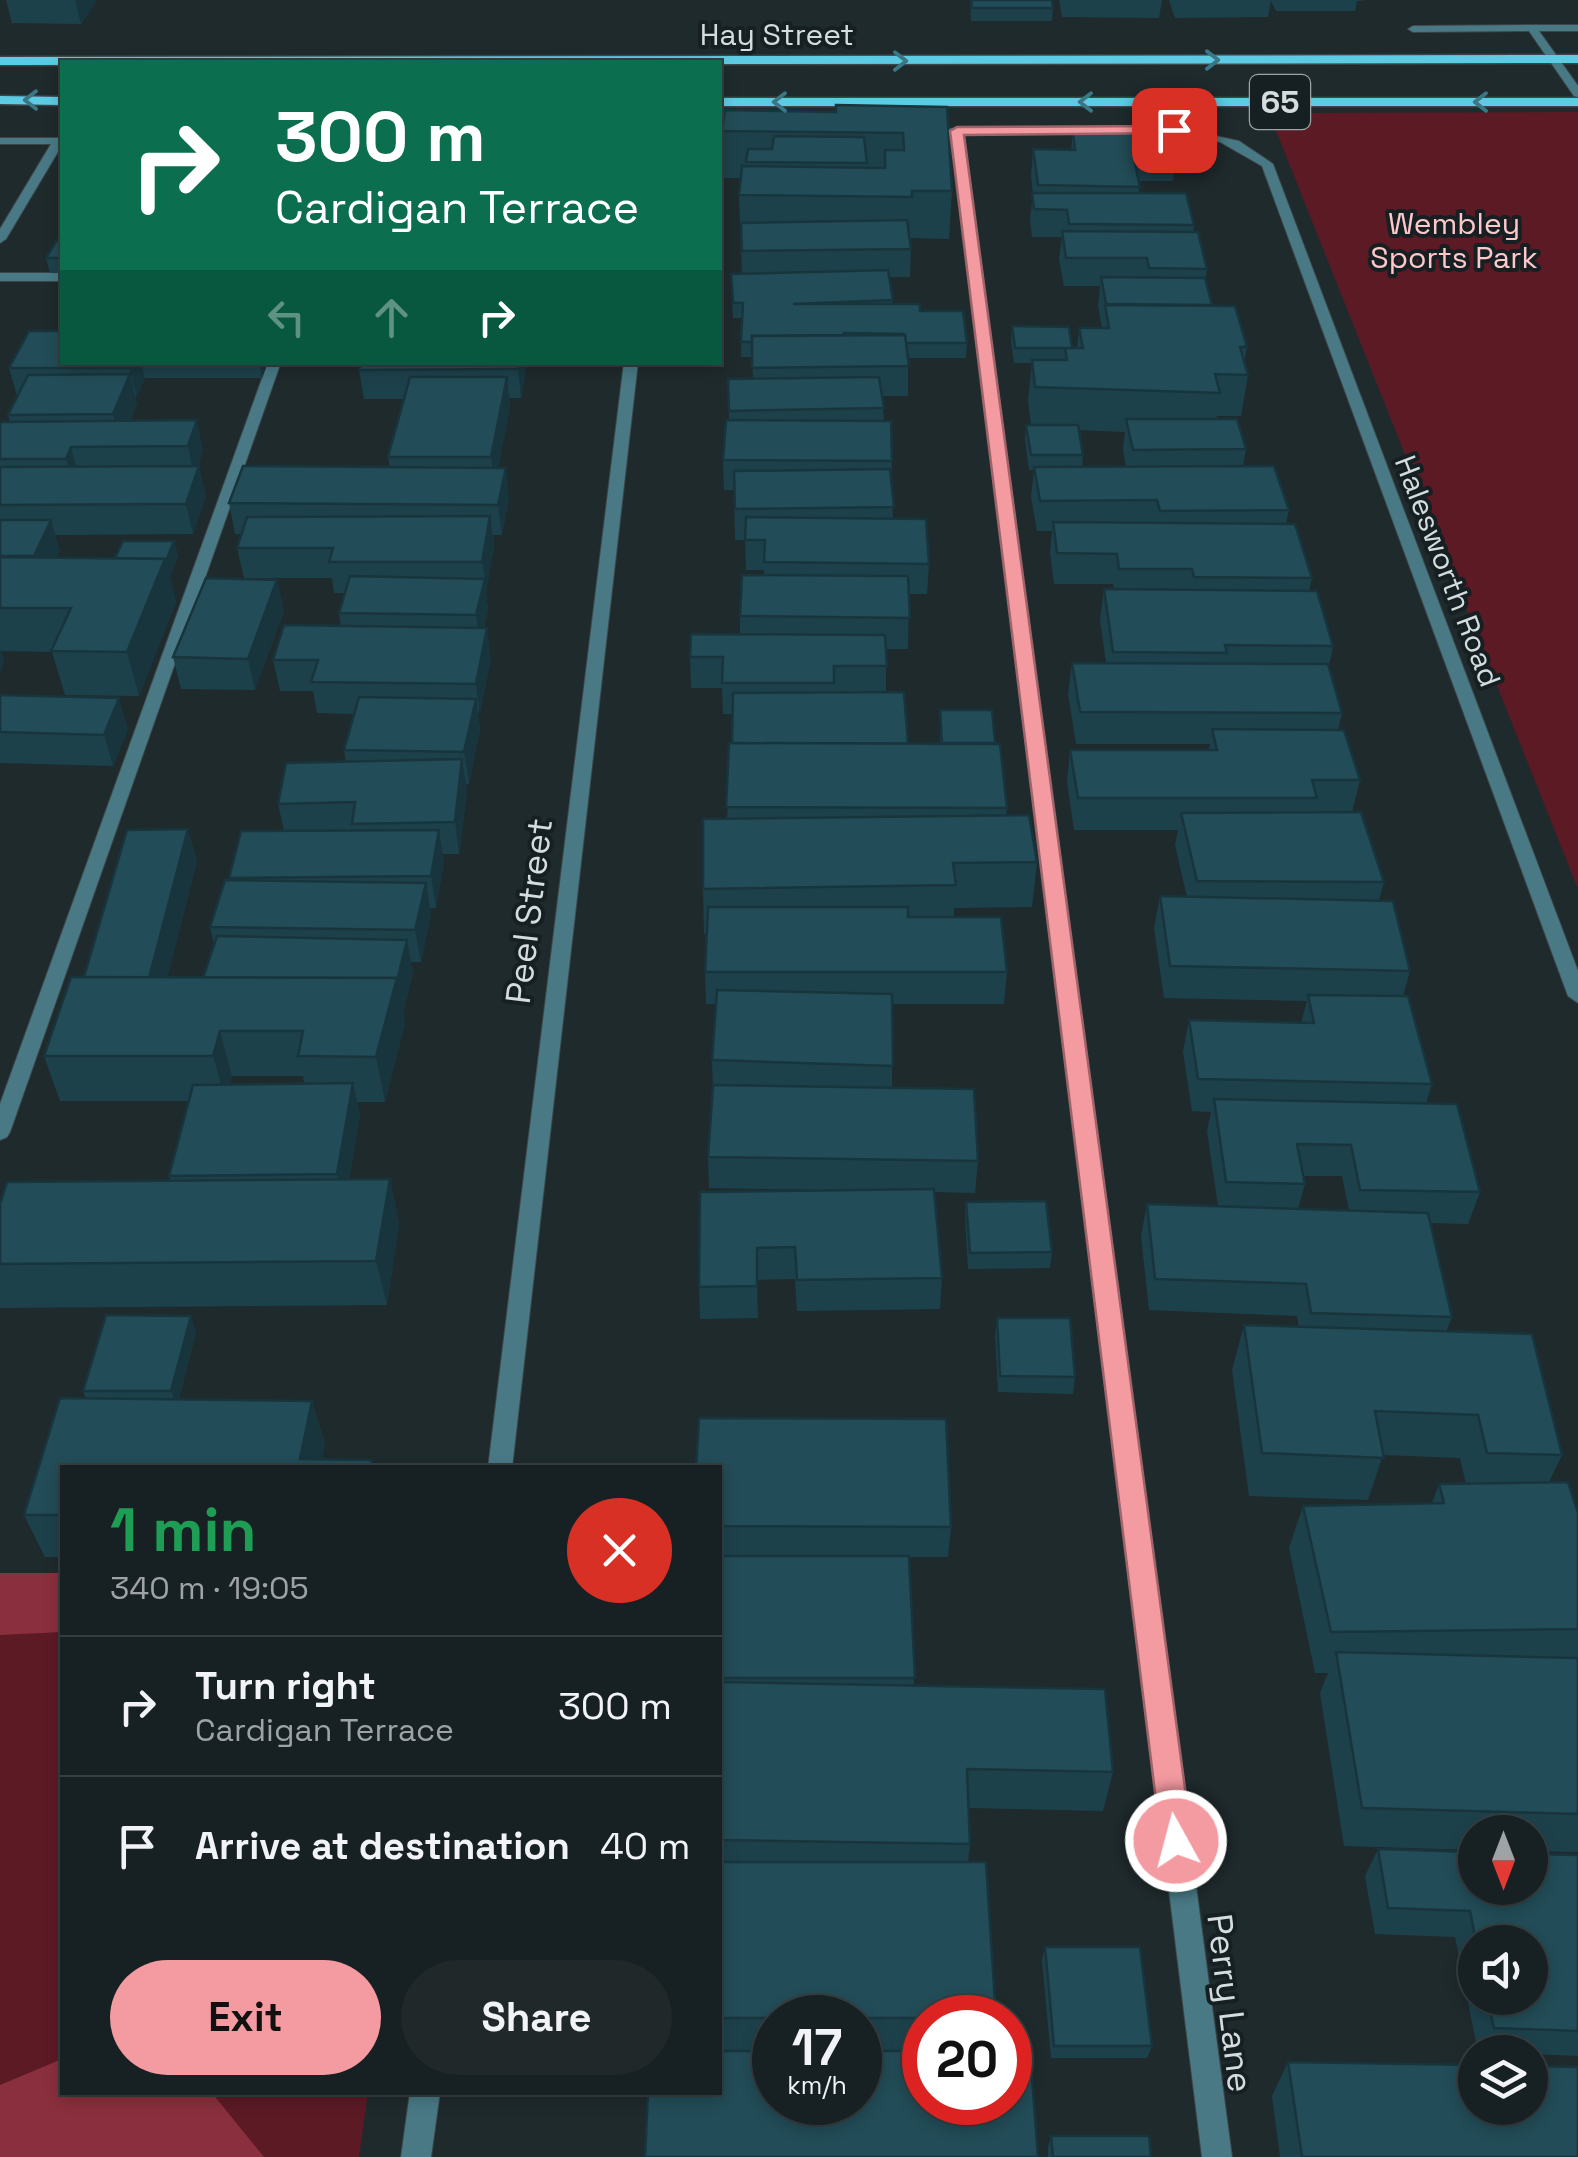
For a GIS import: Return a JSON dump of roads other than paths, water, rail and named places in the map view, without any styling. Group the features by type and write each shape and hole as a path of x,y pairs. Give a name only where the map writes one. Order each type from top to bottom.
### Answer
{"main road":[{"name":"Hay Street","path":"722,61 1578,59"},
{"name":"Hay Street","path":"0,61 60,61"},
{"path":"0,100 60,100"},
{"name":"Hay Street","path":"722,102 1578,102"}],"street":[{"path":"1532,28 1578,94"},
{"path":"1413,29 1578,28"},
{"name":"Halesworth Road","path":"957,131 1174,130 1215,134 1246,146 1267,164 1578,996"},
{"path":"899,132 957,131"},
{"name":"Perry Lane","path":"957,131 1217,2157"},
{"path":"0,141 60,141"},
{"path":"0,238 60,141"},
{"path":"0,276 60,276"},
{"path":"0,1132 274,365"},
{"name":"Peel Street","path":"500,1465 631,365"},
{"path":"416,2157 424,2095"}],"park label":[{"name":"Wembley Sports Park","path":"1454,240"}]}
